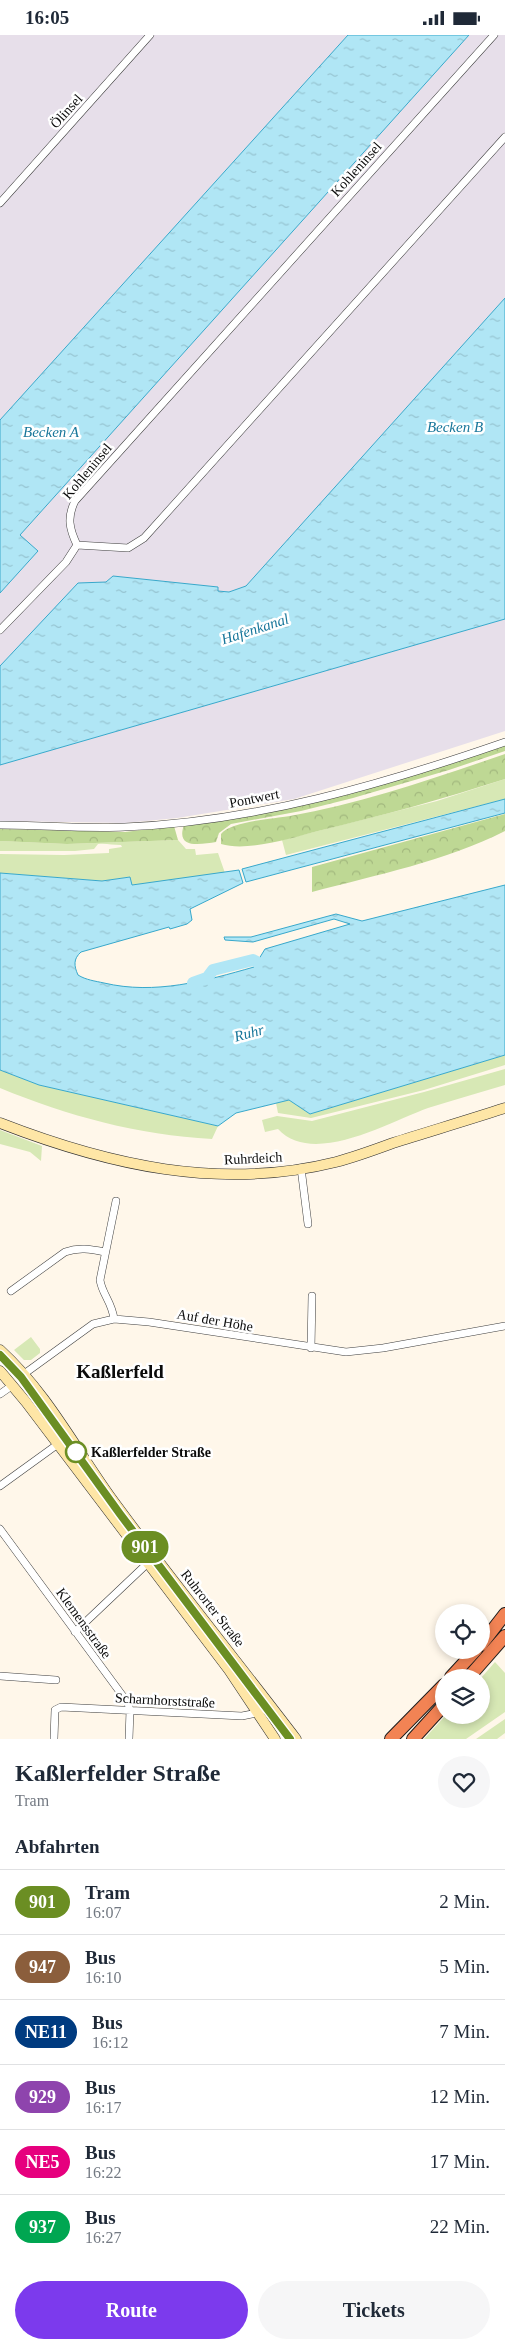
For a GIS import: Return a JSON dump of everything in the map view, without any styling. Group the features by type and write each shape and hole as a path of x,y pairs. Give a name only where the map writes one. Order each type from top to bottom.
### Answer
{"highway":[{"path":"490,1633 505,1614"},
{"path":"476,1669 505,1636"},
{"path":"458,1669 468,1659"},
{"path":"392,1739 435,1694"},
{"path":"413,1739 435,1715"}],"main road":[{"name":"Ruhrdeich","path":"0,1123 84,1153 129,1164 209,1174 302,1168 336,1162 505,1108"},
{"name":"Ruhrorter Straße","path":"0,1350 24,1374 71,1435 152,1560 275,1739"},
{"name":"Ruhrorter Straße","path":"0,1371 296,1739"},
{"path":"13,1385 24,1374"}],"street":[{"name":"Ölinsel","path":"0,203 150,35"},
{"name":"Kohleninsel","path":"77,545 68,514 75,501 494,35"},
{"path":"0,631 66,562 77,545 128,548 144,538 505,137"},
{"name":"Pontwert","path":"0,825 125,827 220,817 320,797 456,759 505,742"},
{"path":"302,1168 308,1224"},
{"path":"114,1319 112,1304 101,1286 105,1252 116,1201"},
{"path":"11,1291 65,1252 88,1248 105,1252"},
{"path":"311,1348 312,1295"},
{"name":"Auf der Höhe","path":"24,1374 93,1325 114,1319 170,1325 346,1352 365,1351 505,1326"},
{"path":"0,1394 13,1385"},
{"path":"0,1485 58,1444"},
{"name":"Klemensstraße","path":"0,1529 128,1703 130,1710"},
{"path":"75,1632 152,1560"},
{"path":"0,1676 56,1680"},
{"name":"Scharnhorststraße","path":"54,1739 57,1707 242,1716 257,1713 270,1705"},
{"path":"129,1739 130,1710"}],"shaded area":[{"path":"0,35 348,35 0,420"},
{"path":"469,35 505,35 505,298 246,586 229,592 217,591 217,587 113,576 106,582 82,584 0,666 0,593 37,551 20,535"},
{"path":"505,619 505,731 294,799 177,818 125,823 0,821 0,765"}],"green space":[{"path":"505,745 505,751 449,770 353,798 301,811 231,824 219,833 216,842 191,844 183,838 184,825 379,785 457,762"},
{"path":"505,754 505,779 412,807 283,840 243,846 221,844 221,834 243,823 317,811 372,797"},
{"path":"505,779 505,799 286,855 282,840 437,801"},
{"path":"505,814 505,831 482,842 435,859 312,892 312,867"},
{"path":"174,826 178,840 67,844 0,841 0,829 125,832"},
{"path":"178,840 186,849 195,849 196,855 218,853 225,873 132,885 130,877 102,881 0,873 0,854 64,855 109,853 109,849 122,847 121,845 98,844 94,849 75,851 0,851 0,841 67,844"},
{"path":"505,1055 505,1065 424,1090 311,1118 278,1113 276,1103 289,1100 310,1114"},
{"path":"505,1069 505,1085 428,1108 373,1131 331,1143 311,1144 293,1140 278,1129 265,1132 262,1120 277,1116 312,1121"},
{"path":"0,1070 39,1085 218,1126 212,1139 157,1133 104,1122 51,1107 0,1088"},
{"path":"0,1130 42,1146 41,1161 30,1152 0,1144"},
{"path":"31,1337 40,1349 40,1353 31,1360 24,1360 14,1350"},
{"path":"495,1662 505,1673 505,1712 490,1722 490,1669"},
{"path":"505,1719 505,1733 497,1739 476,1739"},
{"path":"438,1724 488,1724 466,1739 424,1739"}],"water":[{"name":"Becken A","path":"348,35 469,35 20,535 38,551 0,593 0,420"},
{"path":"505,298 505,619 0,765 0,666 78,583 106,582 113,576 218,587 218,591 229,592 246,586"},
{"path":"505,799 505,813 246,882 242,869"},
{"name":"Ruhr","path":"239,870 243,883 190,909 192,920 187,924 170,929 169,927 81,952 75,963 78,975 104,983 142,988 180,985 254,967 265,949 350,924 334,919 253,942 225,940 224,937 251,937 336,914 362,921 505,885 505,1055 310,1114 289,1100 236,1113 218,1126 39,1085 0,1070 0,873 102,881 130,877 132,885"}],"waterway":[{"path":"193,983 207,978 213,970 253,960 257,962"}],"tram line":[{"path":"0,1355 21,1377 153,1558 290,1739"},
{"name":"901","path":"0,1355 21,1377 67,1439 85,1467 290,1739"}],"place":[{"name":"Kaßlerfelder Straße","path":"76,1452"}],"district":[{"name":"Kaßlerfeld","path":"120,1371"}],"water label":[{"name":"Becken B","path":"455,427"},
{"name":"Hafenkanal","path":"255,629"}]}
